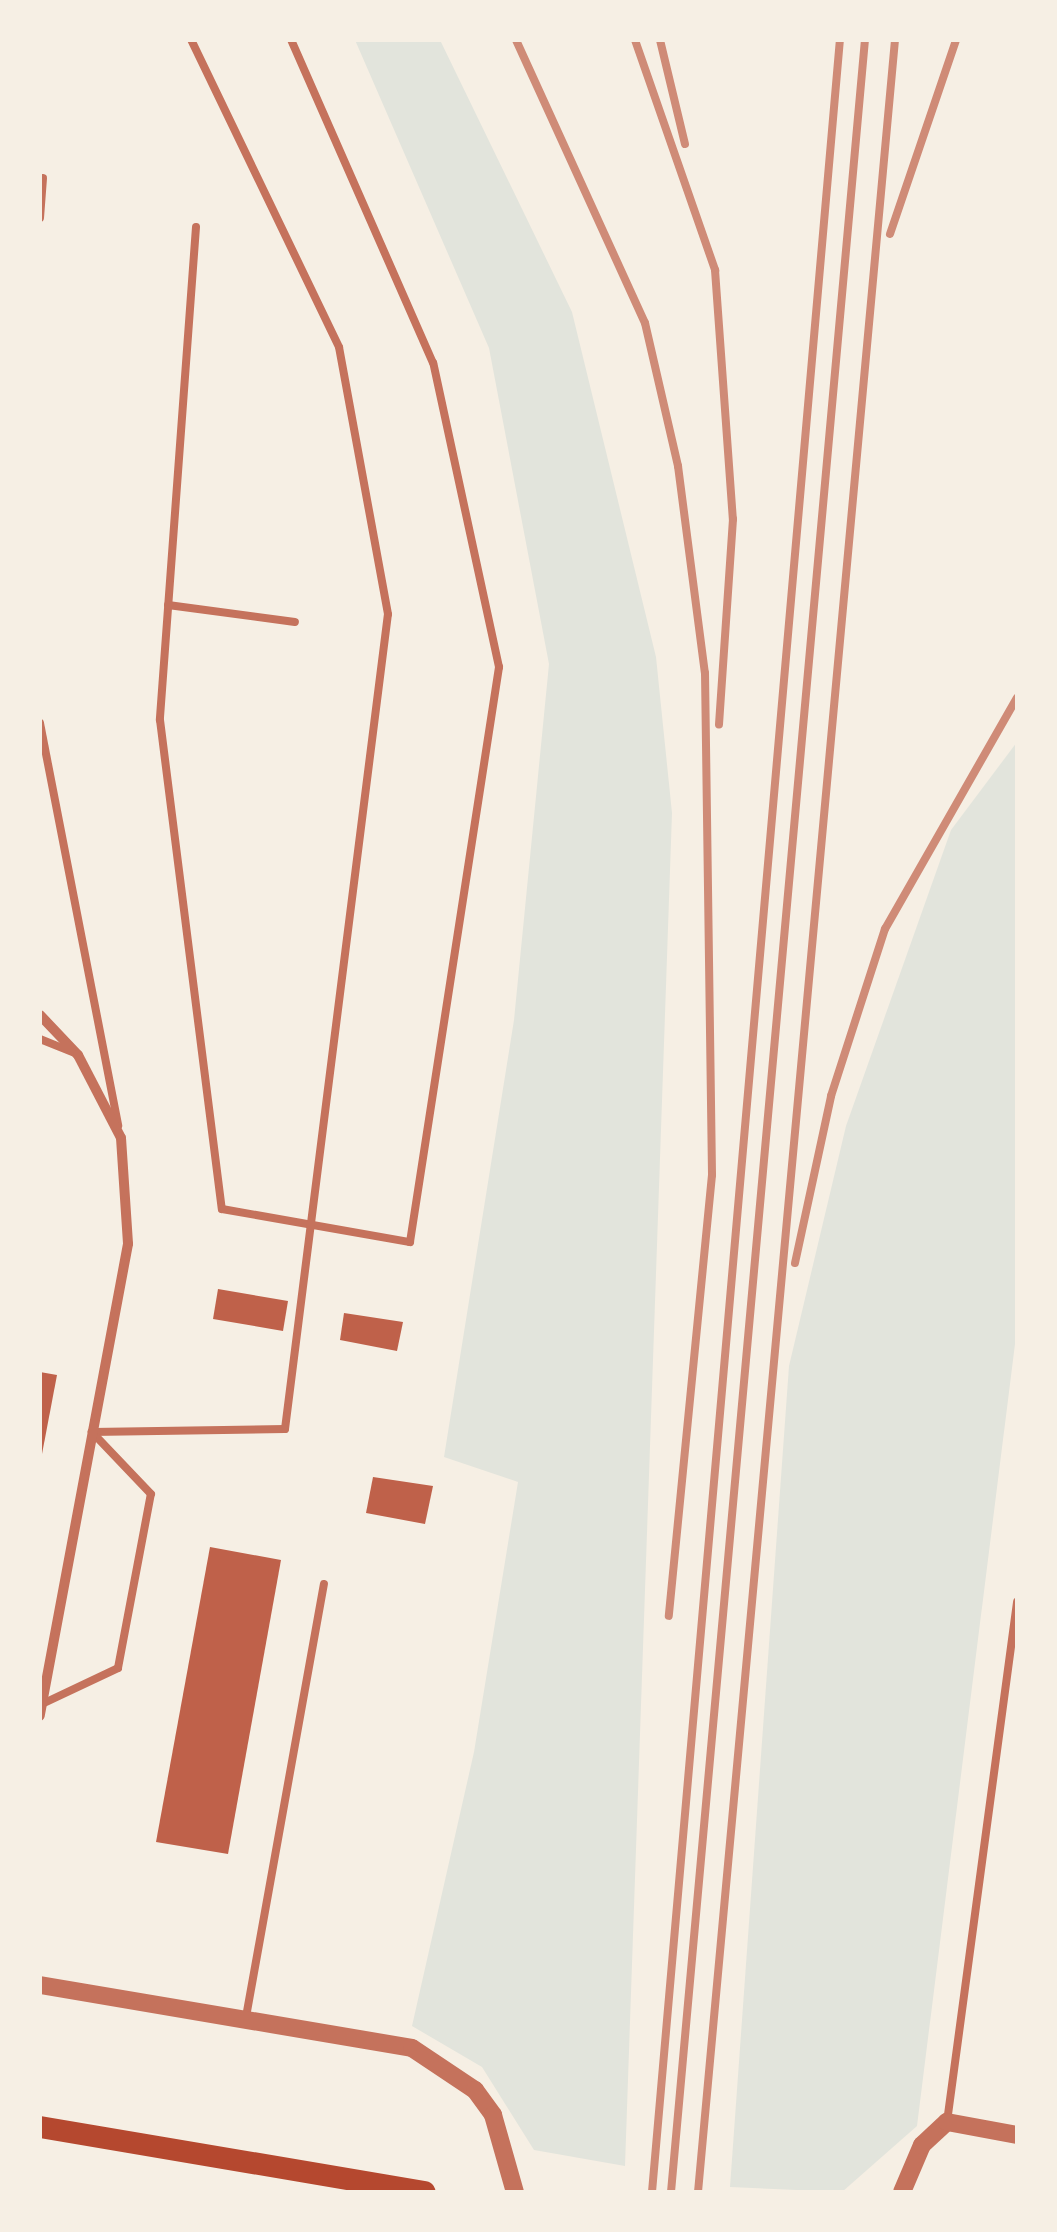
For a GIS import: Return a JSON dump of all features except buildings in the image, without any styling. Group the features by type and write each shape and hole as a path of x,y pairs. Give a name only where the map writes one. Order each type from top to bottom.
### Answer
{"main road":[{"path":"40,2127 425,2192"}],"street":[{"path":"40,1015 78,1055 121,1138 128,1244 41,1710"},
{"path":"40,1985 378,2040 445,2066 493,2115 515,2192"},
{"path":"902,2192 906,2172 947,2122 1017,2135"}],"lane":[{"path":"92,1432 285,1430 314,1225 388,614 339,347 194,43 206,40"},
{"path":"196,227 160,720 222,1209 410,1242 499,667 432,363 290,40"},
{"path":"40,218 42,178"},
{"path":"168,605 296,622"},
{"path":"40,723 121,1138"},
{"path":"40,1039 78,1055"},
{"path":"41,1710 118,1668 148,1513 151,1494 92,1432"},
{"path":"246,2018 324,1584"},
{"path":"947,2122 1017,1602"}],"shaded area":[{"path":"355,40 440,40 572,312 656,657 672,813 625,2166 534,2150 482,2067 412,2026 474,1752 518,1482 444,1457 514,1020 549,664 489,348"},
{"path":"1017,742 1017,1328 917,2126 842,2192 730,2187 789,1366 846,1126 951,830"}],"railway":[{"path":"516,40 645,323 678,466 705,673 712,1175 669,1616"},
{"path":"635,40 715,270 733,519 719,725"},
{"path":"660,40 685,144"},
{"path":"652,2192 840,40"},
{"path":"671,2192 865,40"},
{"path":"698,2192 895,40"},
{"path":"890,234 956,40"},
{"path":"795,1263 831,1096 885,929 1017,698"}]}
